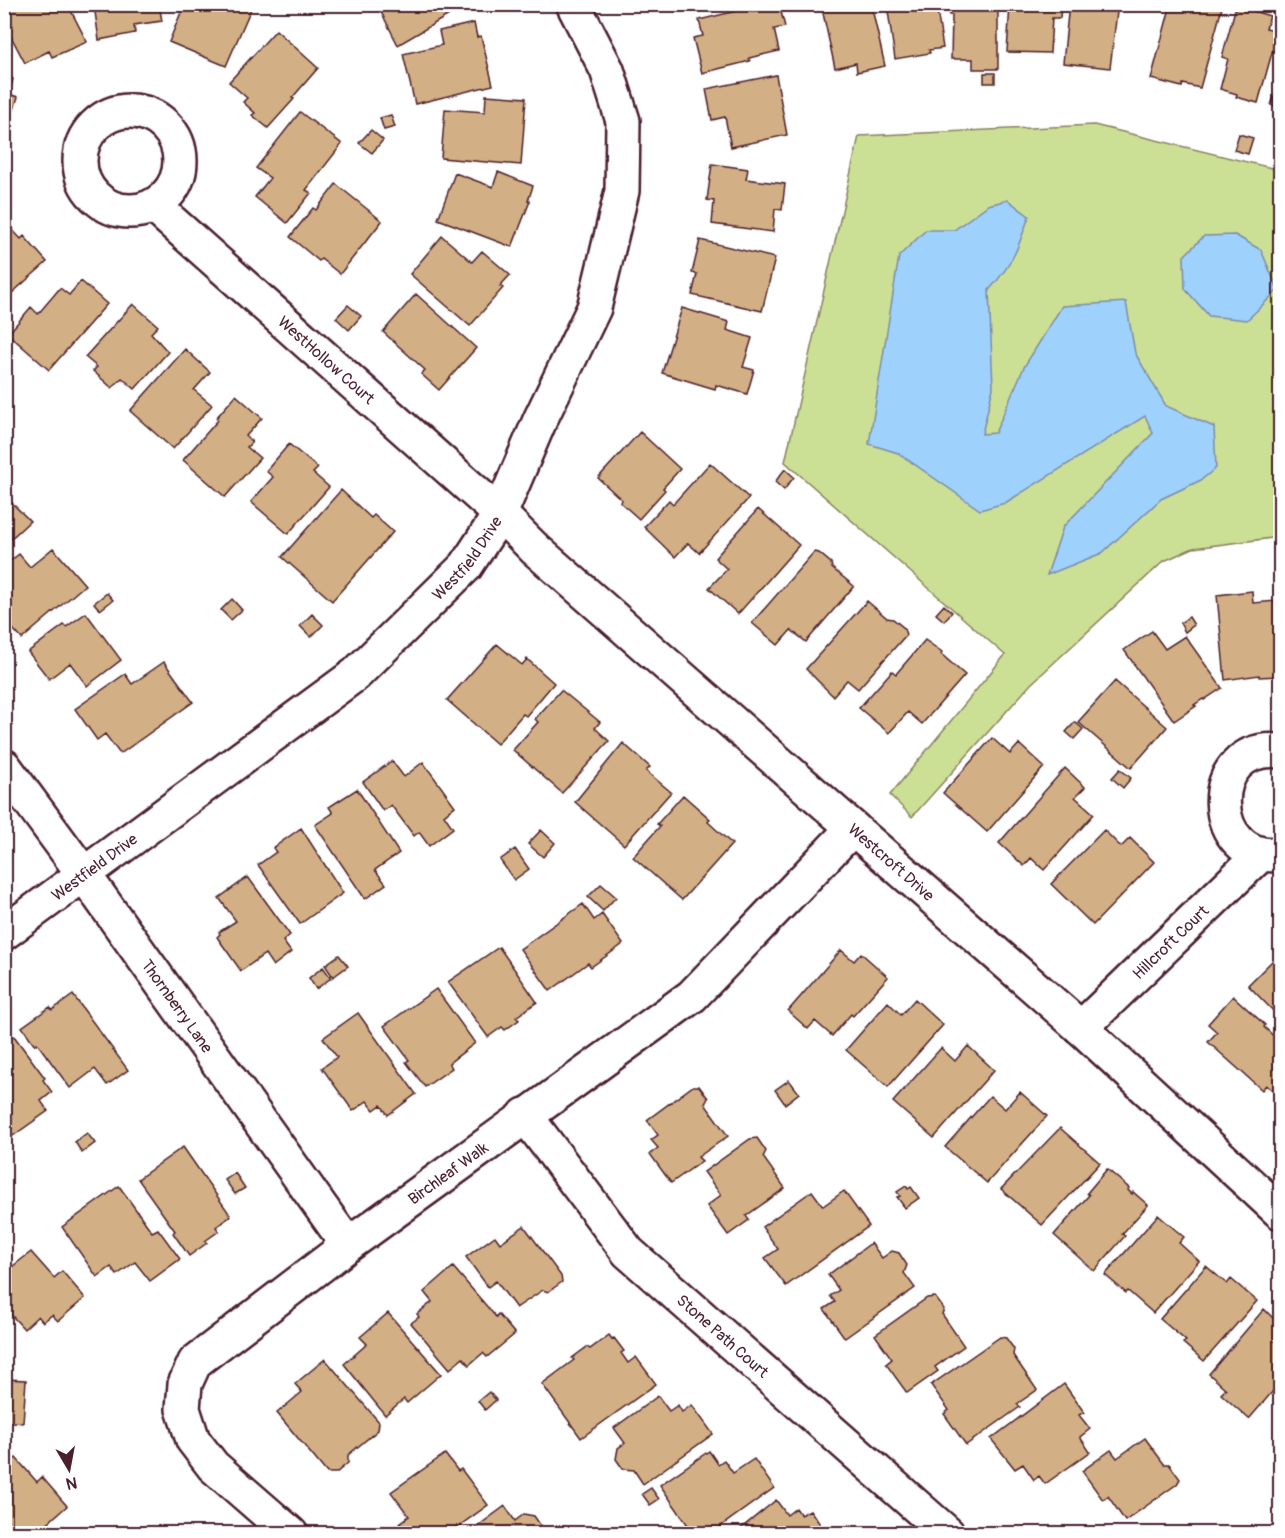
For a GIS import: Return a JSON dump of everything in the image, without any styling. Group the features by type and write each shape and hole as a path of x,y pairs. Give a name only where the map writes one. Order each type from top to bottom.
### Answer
{"street":[{"name":"Westfield Drive","path":"4,933 85,876 356,674 466,566 500,514 540,420 594,308 622,191 623,121 607,70 573,4"},
{"name":"WestHollow Court","path":"153,206 500,514"},
{"name":"Westcroft Drive","path":"500,514 535,549 1081,1028 1281,1212"},
{"name":"Hillcroft Court","path":"1081,1028 1271,854 1244,845 1227,825 1222,807 1223,789 1240,762 1253,754 1270,749 1281,751"},
{"name":"Thornberry Lane","path":"4,766 348,1245"},
{"name":"Birchleaf Walk","path":"291,1533 213,1466 193,1440 183,1409 185,1384 195,1362 348,1245 525,1115 693,996 853,828"},
{"name":"Stone Path Court","path":"525,1115 628,1252 948,1533"}],"green space":[{"path":"1094,125 1280,170 1280,537 1193,548 1164,561 1031,684 912,817 890,795 1005,655 785,462 859,136"}],"water":[{"path":"1008,200 1029,216 1014,256 989,290 993,388 982,434 995,433 1024,367 1062,306 1126,302 1135,353 1166,406 1214,427 1216,468 1201,480 1161,499 1102,553 1047,575 1063,527 1153,433 1145,416 1005,503 980,510 898,453 869,444 899,256 926,230 954,230 988,205"},
{"path":"1235,235 1261,250 1278,290 1247,320 1209,316 1185,289 1184,256 1204,236"}],"building":[{"path":"4,4 64,4 66,8 69,7 87,42 52,57 49,51 25,63 4,23"},
{"path":"159,4 162,21 134,25 135,33 99,40 94,5"},
{"path":"189,4 253,4 226,66 169,42 182,10 186,11"},
{"path":"377,4 466,4 466,5 398,45"},
{"path":"765,4 779,4 785,27 774,29 779,51 702,73 693,38 703,36 699,20"},
{"path":"821,4 871,4 885,66 857,72 856,63 835,68"},
{"path":"887,4 936,4 943,48 929,50 930,53 895,59"},
{"path":"949,4 998,4 998,69 973,69 973,59 951,59 952,15 949,15"},
{"path":"1010,4 1061,4 1060,18 1052,18 1050,53 1007,52"},
{"path":"1069,4 1118,4 1110,68 1063,63"},
{"path":"1171,4 1223,4 1200,88 1183,84 1182,87 1151,79"},
{"path":"1236,6 1270,16 1266,28 1278,31 1258,103 1236,97 1237,94 1220,89 1228,59 1222,57"},
{"path":"474,23 477,37 481,36 493,85 415,104 403,54 442,45 439,31"},
{"path":"276,30 318,68 268,128 252,115 255,113 243,102 247,98 229,82"},
{"path":"984,73 995,73 995,83 984,83"},
{"path":"776,75 787,135 731,147 725,117 712,120 706,89"},
{"path":"4,77 13,79 9,94 18,97 6,134 4,133"},
{"path":"1280,81 1280,108 1271,105"},
{"path":"486,95 526,98 521,165 441,158 445,109 485,112"},
{"path":"300,112 342,144 306,190 311,193 287,223 255,197 270,178 256,168"},
{"path":"391,115 395,127 384,130 380,118"},
{"path":"371,130 383,140 372,153 359,143"},
{"path":"1239,134 1253,138 1248,154 1234,150"},
{"path":"712,164 748,169 746,179 785,184 782,210 775,209 773,232 712,224 714,201 707,200"},
{"path":"498,172 533,186 528,201 530,201 512,247 438,219 455,173 493,187"},
{"path":"336,184 382,221 340,274 321,259 319,261 290,237 313,208 316,210"},
{"path":"7,224 21,239 24,236 47,262 4,300 4,226"},
{"path":"442,236 472,262 482,251 510,275 500,286 503,288 470,326 410,274"},
{"path":"700,240 775,258 762,311 692,295 697,274 692,273"},
{"path":"81,281 107,304 49,370 8,334 31,307 38,314 60,288 69,295"},
{"path":"416,294 476,348 439,390 421,374 425,370 383,332"},
{"path":"133,304 158,326 151,333 168,352 135,389 122,378 112,388 93,371 97,367 85,357"},
{"path":"348,305 361,316 349,330 336,318"},
{"path":"682,308 729,322 727,330 752,338 743,367 754,370 747,394 716,385 715,389 662,373"},
{"path":"185,349 210,372 194,390 212,405 173,449 130,411"},
{"path":"236,395 262,418 246,436 252,442 247,447 260,458 225,497 183,460 218,420 216,418"},
{"path":"640,432 680,469 639,519 598,478"},
{"path":"289,444 318,468 313,473 329,487 288,534 251,502 273,477 266,471"},
{"path":"710,463 749,498 699,553 688,543 675,557 644,527 669,500 673,504"},
{"path":"785,469 794,477 784,490 775,482"},
{"path":"341,490 371,518 374,515 393,532 332,601 282,557"},
{"path":"4,495 30,521 4,545"},
{"path":"758,509 799,545 738,614 709,588 727,569 715,558"},
{"path":"53,548 85,585 22,639 4,619 4,566 19,554 30,567"},
{"path":"814,552 819,553 831,563 832,568 854,586 806,642 791,630 778,645 752,623"},
{"path":"1252,591 1253,603 1277,601 1280,676 1259,677 1259,675 1225,680 1217,595"},
{"path":"107,593 113,600 100,610 94,603"},
{"path":"232,599 242,610 231,620 221,610"},
{"path":"867,601 887,618 893,619 904,628 906,635 858,689 847,680 833,696 806,669"},
{"path":"944,605 952,612 944,621 936,614"},
{"path":"86,613 121,660 87,686 70,663 49,679 28,652 64,625 66,627"},
{"path":"312,614 323,625 311,637 300,626"},
{"path":"1189,617 1194,625 1185,632 1180,623"},
{"path":"1152,631 1165,649 1185,636 1222,688 1194,705 1196,706 1174,721 1124,650"},
{"path":"925,640 942,652 941,654 965,675 922,724 908,712 889,733 859,708 892,671 896,674"},
{"path":"497,644 522,665 527,659 554,683 526,716 523,714 497,744 447,700"},
{"path":"164,662 193,702 120,754 105,734 97,740 75,709 125,674 132,684"},
{"path":"1115,681 1167,727 1131,768 1078,722"},
{"path":"561,690 600,722 595,728 609,741 562,793 513,750 538,722 535,719"},
{"path":"1075,722 1083,729 1074,739 1066,732"},
{"path":"992,738 1010,754 1019,744 1044,767 987,832 943,793"},
{"path":"623,743 650,767 646,771 671,792 624,845 575,802"},
{"path":"392,761 404,777 423,762 455,806 444,815 453,828 429,846 419,832 414,836 391,805 383,811 363,782"},
{"path":"1065,768 1085,787 1075,797 1094,814 1044,870 1031,858 1024,866 999,843"},
{"path":"1120,769 1131,778 1123,788 1112,778"},
{"path":"357,789 399,853 375,870 386,884 365,899 315,825 333,813 329,807"},
{"path":"683,795 710,819 708,822 732,844 682,900 633,857 660,826 657,824"},
{"path":"301,828 343,893 300,924 258,865 276,852 273,848"},
{"path":"541,830 555,843 543,857 528,844"},
{"path":"1104,830 1121,847 1130,838 1154,862 1093,925 1051,884"},
{"path":"515,849 529,869 514,880 500,860"},
{"path":"248,877 290,935 283,941 291,952 273,966 265,954 241,971 217,937 219,932 236,921 219,898"},
{"path":"601,884 616,897 603,911 588,897"},
{"path":"583,904 594,920 602,914 623,944 591,967 588,963 550,991 520,949"},
{"path":"499,947 537,1002 516,1017 519,1020 505,1030 502,1027 488,1037 448,982"},
{"path":"841,950 854,961 861,953 888,977 832,1036 815,1021 808,1029 788,1011"},
{"path":"1280,953 1280,1018 1248,985"},
{"path":"339,955 348,966 333,977 325,965"},
{"path":"323,967 331,978 316,989 309,978"},
{"path":"436,989 475,1043 449,1063 452,1068 425,1087 406,1062 409,1060 384,1026"},
{"path":"73,995 128,1070 107,1085 95,1069 70,1088 37,1043 35,1045 22,1027 50,1007 52,1010"},
{"path":"1233,996 1280,1042 1280,1096 1266,1085 1262,1090 1208,1042 1217,1032 1208,1024"},
{"path":"915,999 943,1025 888,1087 846,1050 888,1002 901,1015"},
{"path":"358,1013 416,1094 388,1115 381,1105 374,1110 367,1101 353,1111 322,1068 337,1057 323,1038"},
{"path":"14,1036 45,1078 43,1080 52,1092 41,1101 48,1111 7,1140 4,1137 4,1043"},
{"path":"968,1046 994,1070 934,1138 893,1102 941,1048 955,1061"},
{"path":"789,1080 799,1093 785,1104 775,1090"},
{"path":"693,1086 699,1086 708,1098 705,1104 728,1136 698,1157 702,1161 671,1183 650,1154 658,1148 651,1140 658,1135 647,1120"},
{"path":"1020,1092 1047,1116 987,1183 945,1147 990,1096 1005,1109"},
{"path":"1060,1128 1100,1163 1042,1225 1001,1189"},
{"path":"87,1133 95,1143 82,1153 75,1142"},
{"path":"757,1138 766,1151 763,1157 785,1188 746,1216 749,1220 728,1235 707,1206 721,1195 704,1172 750,1139"},
{"path":"183,1147 231,1216 216,1227 219,1231 205,1241 207,1243 189,1256 173,1233 175,1231 138,1179"},
{"path":"1107,1169 1129,1188 1132,1194 1133,1192 1148,1205 1122,1234 1125,1236 1094,1271 1054,1235 1089,1195 1087,1193"},
{"path":"235,1173 245,1188 235,1194 225,1180"},
{"path":"119,1186 152,1232 158,1229 180,1259 150,1281 135,1262 117,1275 111,1267 97,1277 62,1227"},
{"path":"906,1186 908,1189 911,1187 919,1198 905,1208 897,1197 900,1196 897,1192"},
{"path":"812,1191 823,1206 844,1191 869,1226 786,1286 765,1258 778,1249 762,1227"},
{"path":"1158,1215 1184,1237 1179,1243 1199,1261 1153,1313 1105,1275"},
{"path":"524,1226 561,1276 562,1282 548,1292 543,1290 516,1308 496,1281 488,1287 466,1257 495,1236 500,1243"},
{"path":"871,1243 882,1258 892,1251 899,1253 907,1265 904,1273 915,1288 845,1338 824,1309 835,1302 830,1296 839,1290 828,1275"},
{"path":"31,1252 54,1278 62,1271 85,1298 58,1321 52,1315 43,1322 38,1316 24,1329 4,1307 4,1273"},
{"path":"1206,1266 1227,1284 1231,1279 1257,1301 1204,1361 1183,1343 1186,1341 1160,1319"},
{"path":"453,1267 496,1317 498,1314 515,1334 487,1357 483,1353 469,1365 463,1358 450,1369 411,1323 419,1317 417,1314 432,1302 424,1292"},
{"path":"935,1297 944,1309 942,1314 964,1346 935,1367 938,1371 907,1393 886,1364 892,1359 875,1335 927,1298"},
{"path":"1264,1309 1280,1325 1280,1383 1249,1419 1221,1394 1226,1389 1209,1374"},
{"path":"388,1313 441,1374 407,1403 404,1399 385,1415 344,1364 367,1344 360,1337"},
{"path":"609,1335 624,1351 621,1353 628,1363 636,1357 656,1384 581,1438 542,1384 587,1347 590,1349"},
{"path":"1000,1337 1006,1338 1014,1349 1013,1355 1037,1390 1017,1404 1020,1407 966,1445 944,1414 949,1410 931,1385"},
{"path":"325,1359 379,1422 378,1430 348,1455 348,1463 336,1473 327,1473 277,1413 302,1392 295,1384"},
{"path":"4,1367 5,1379 26,1380 23,1423 4,1421"},
{"path":"1064,1384 1084,1412 1079,1415 1090,1429 1080,1437 1090,1452 1045,1484 1039,1476 1034,1480 1023,1464 1015,1469 991,1439"},
{"path":"489,1392 496,1400 485,1410 478,1401"},
{"path":"658,1396 669,1411 678,1405 682,1412 692,1405 713,1434 643,1484 634,1470 623,1469 616,1459 618,1448 625,1443 614,1428"},
{"path":"1145,1438 1164,1464 1169,1464 1180,1479 1177,1484 1125,1521 1108,1496 1103,1500 1082,1471 1111,1450 1117,1458"},
{"path":"709,1451 718,1464 724,1460 733,1473 754,1459 774,1488 710,1534 694,1534 660,1485"},
{"path":"445,1454 458,1471 461,1469 488,1505 448,1534 408,1534 400,1523 409,1516 391,1492"},
{"path":"16,1458 37,1482 42,1477 67,1506 35,1534 4,1534 4,1467"},
{"path":"651,1488 659,1499 650,1505 642,1494"},
{"path":"776,1500 787,1515 796,1508 801,1515 810,1510 827,1534 734,1534"},
{"path":"505,1506 515,1521 524,1514 534,1516 541,1526 540,1534 467,1534"}]}
